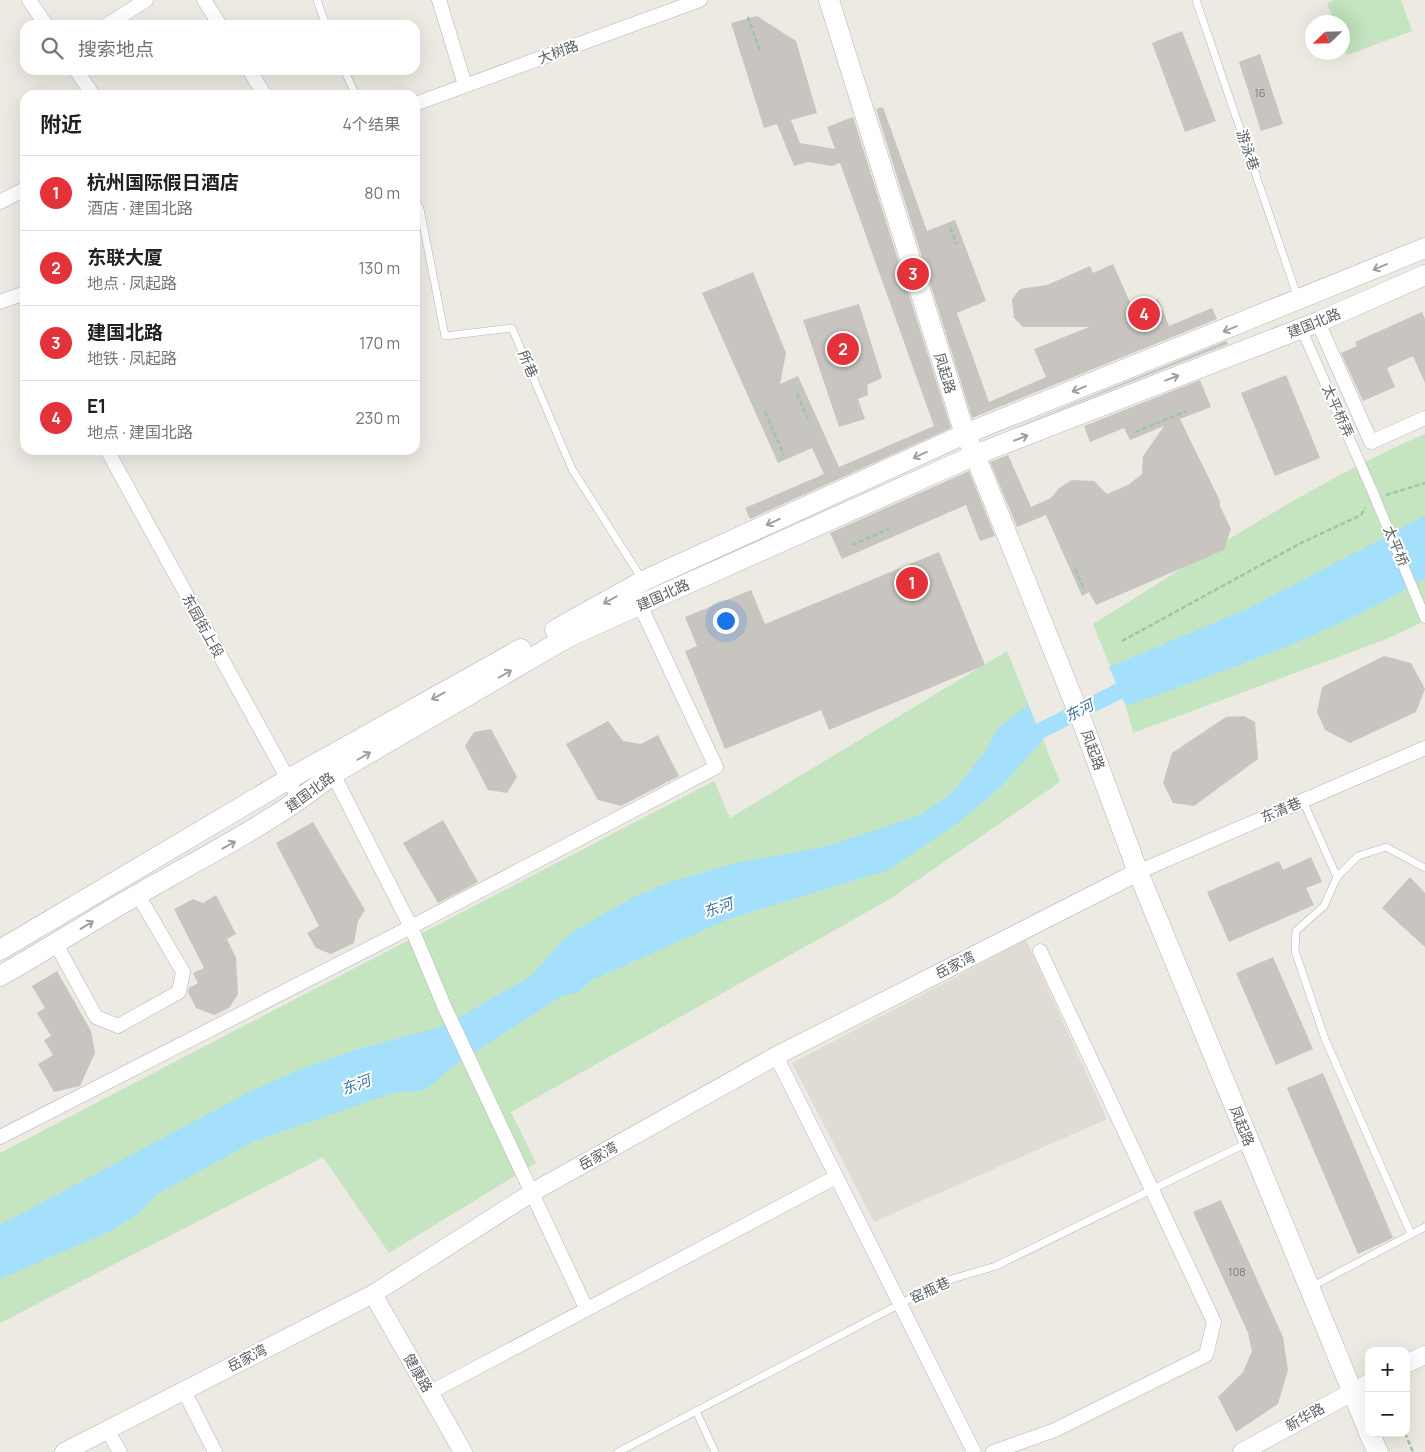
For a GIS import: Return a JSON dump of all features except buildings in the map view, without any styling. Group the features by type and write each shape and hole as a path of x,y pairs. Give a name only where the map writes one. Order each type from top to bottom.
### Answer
{"main road":[{"name":"凤起路","path":"829,0 965,434 976,455 1083,724 1138,872 1248,1143 1308,1289 1360,1388 1365,1413"},
{"name":"建国北路","path":"0,950 287,780 643,582 965,434 1299,301 1425,248"},
{"name":"建国北路","path":"0,976 138,894 233,843 300,801 334,774 568,637 976,455 1310,325 1425,274"},
{"name":"凤起路","path":"1371,1437 1378,1452"}],"street":[{"path":"29,0 43,20"},
{"path":"116,20 146,0"},
{"path":"204,0 217,20"},
{"path":"439,0 465,85"},
{"name":"大树路","path":"420,102 700,0"},
{"path":"79,75 89,90"},
{"path":"252,75 262,90"},
{"path":"0,202 20,192"},
{"path":"0,302 20,297"},
{"path":"1310,325 1371,442 1425,418"},
{"name":"太平桥弄","path":"1310,325 1374,495"},
{"name":"东园街上段","path":"110,455 300,801"},
{"name":"太平桥","path":"1374,495 1425,618"},
{"path":"0,1137 411,928 716,767 640,605"},
{"name":"东清巷","path":"1138,872 1425,748"},
{"path":"334,774 411,928 445,1008 477,1072 586,1308"},
{"name":"岳家湾","path":"64,1452 373,1294 533,1192 776,1056 1138,872"},
{"path":"56,944 96,1017 118,1026 178,992 183,972 138,894"},
{"path":"993,1452 1055,1430 1206,1355 1214,1322 1040,951"},
{"path":"776,1056 974,1452"},
{"path":"429,1393 836,1176"},
{"name":"健康路","path":"373,1294 463,1452"},
{"path":"1410,1362 1425,1355"},
{"name":"新华路","path":"1242,1452 1360,1388"},
{"path":"184,1391 215,1452"},
{"path":"108,1430 120,1452"}],"lane":[{"path":"317,0 324,20"},
{"name":"游泳巷","path":"1196,0 1299,301"},
{"path":"346,75 354,90"},
{"name":"所巷","path":"420,208 444,336 512,328 572,469 643,582"},
{"path":"1304,800 1337,877"},
{"path":"1411,1234 1325,1038 1295,951 1296,931 1324,906 1337,877 1358,856 1386,847 1425,868"},
{"name":"窑瓶巷","path":"618,1452 942,1282 996,1266 1248,1143"},
{"path":"1308,1289 1425,1227"},
{"path":"696,1411 715,1452"}],"path":[{"path":"748,17 760,51"},
{"path":"950,228 957,244"},
{"path":"1126,319 1156,307"},
{"path":"797,394 810,422"},
{"path":"1136,432 1186,411"},
{"path":"765,412 784,455"},
{"path":"1122,641 1301,542 1360,515 1374,495 1390,495 1425,483"},
{"path":"852,546 889,529"},
{"path":"1075,569 1084,589"},
{"path":"1407,1437 1413,1452"}],"shaded area":[{"path":"1026,940 1107,1119 874,1222 792,1063"}],"green space":[{"path":"1335,0 1401,0 1412,31 1350,54 1350,15 1331,15 1327,3"},
{"path":"1425,434 1425,621 1384,640 1133,733 1126,706 1093,624 1214,548 1297,499 1382,454"},
{"path":"1007,651 1060,782 890,899 511,1112 536,1163 389,1253 323,1157 0,1323 0,1153 714,781 730,818"}],"water":[{"path":"1425,516 1425,578 1353,617 1279,650 1126,706 1109,667 1247,609"},
{"path":"1028,705 1043,740 1000,788 958,823 888,870 729,919 592,980 580,991 562,996 455,1065 425,1090 393,1093 255,1141 156,1195 139,1213 113,1230 0,1279 0,1225 253,1090 306,1067 358,1049 437,1028 463,1015 530,977 568,935 635,896 671,882 732,864 828,846 918,816 951,794 984,753 998,728"}],"waterway":[{"name":"东河","path":"1020,741 1139,681"}],"place":[{"name":"建国北路","path":"913,274"},
{"name":"E1","path":"1144,314"},
{"name":"东联大厦","path":"843,349"},
{"name":"杭州国际假日酒店","path":"912,583"}]}
